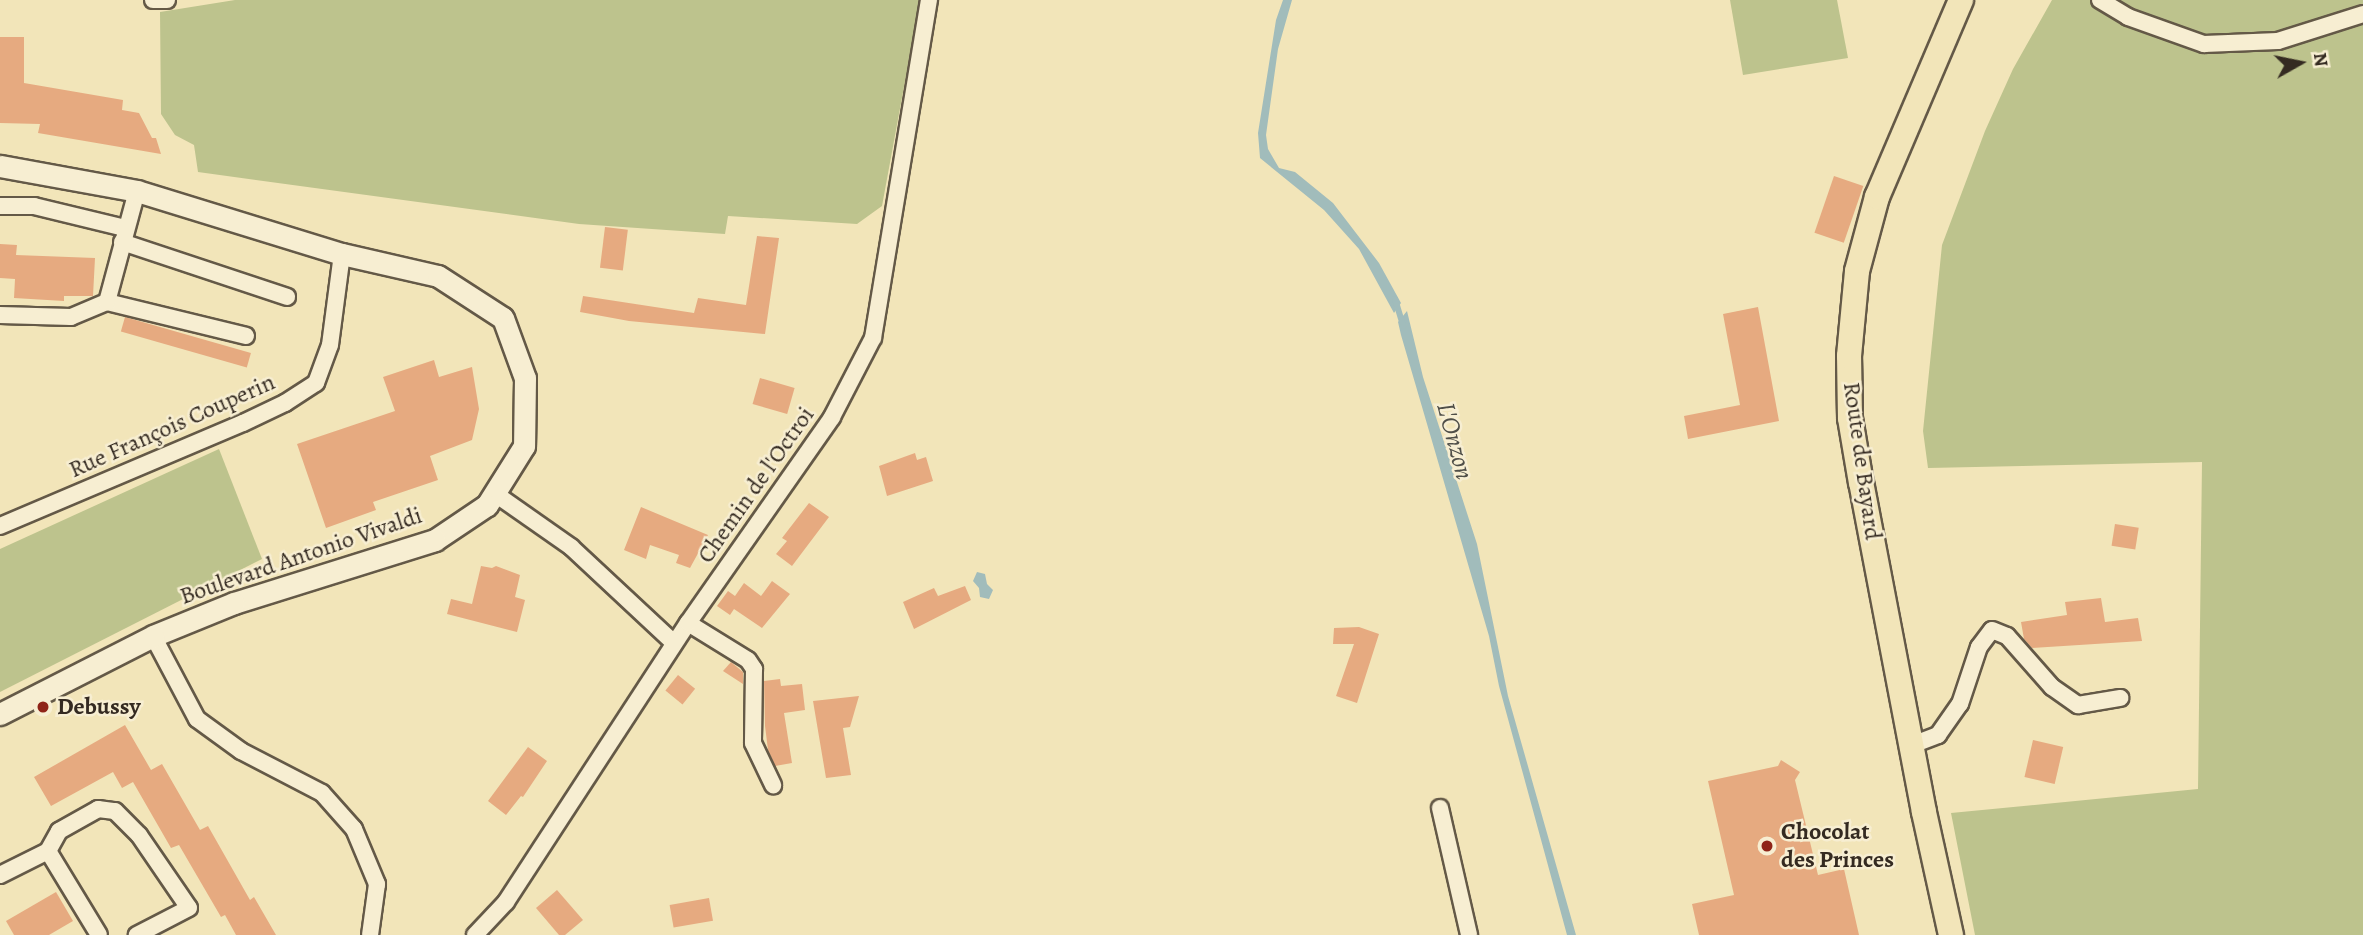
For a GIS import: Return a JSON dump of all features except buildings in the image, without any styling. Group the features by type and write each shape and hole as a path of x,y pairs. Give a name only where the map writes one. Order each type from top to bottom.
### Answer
{"main road":[{"name":"Route de Bayard","path":"1951,935 1850,418 1851,314 1857,271 1877,197 1961,0"}],"street":[{"path":"153,0 167,0"},
{"name":"Chemin de l'Octroi","path":"475,935 506,902 674,643 832,417 873,338 929,0"},
{"path":"2100,0 2128,17 2204,44 2278,41 2363,14"},
{"name":"Boulevard Antonio Vivaldi","path":"0,166 137,191 342,254 438,276 503,318 525,378 524,446 487,505 435,540 234,603 153,636 0,715"},
{"path":"107,302 137,191"},
{"path":"0,206 34,206 124,235 287,296"},
{"name":"Rue François Couperin","path":"0,526 285,404 316,383 330,345 342,254"},
{"path":"0,315 71,317 107,302 246,336"},
{"path":"494,494 571,547 674,643"},
{"path":"688,623 748,660 754,669 753,743 773,785"},
{"path":"1912,745 1938,735 1960,704 1979,647 1992,630 2007,636 2053,687 2078,705 2120,698"},
{"path":"153,636 197,719 241,751 322,793 354,829 377,884 370,935"},
{"path":"1440,808 1469,935"},
{"path":"0,875 48,851 59,831 98,809 115,811 139,835 189,908 138,935"},
{"path":"48,851 99,935"}],"green space":[{"path":"235,0 920,0 882,206 857,224 728,216 725,234 579,224 198,172 194,145 175,135 161,114 160,12"},
{"path":"1730,0 1837,0 1848,58 1743,75"},
{"path":"2052,0 2363,0 2363,935 1975,935 1951,813 2198,789 2202,462 1928,468 1923,431 1942,245 1985,131 2013,69"},
{"path":"219,449 262,559 0,692 0,549"}],"water":[{"path":"1283,0 1292,0 1278,49 1266,135 1268,149 1279,168 1295,172 1333,203 1379,263 1401,303 1394,313 1359,249 1324,210 1260,158 1258,133 1276,20"},
{"path":"1407,311 1423,377 1477,544 1508,696 1576,935 1567,935 1499,686 1489,636 1401,335 1398,322"},
{"path":"977,572 985,574 987,584 993,590 989,599 980,597 979,588 973,581"}],"waterway":[{"name":"L'Onzon","path":"1395,299 1403,326"}],"place":[{"name":"Debussy","path":"43,707"},
{"name":"Chocolat des Princes","path":"1767,846"}]}
